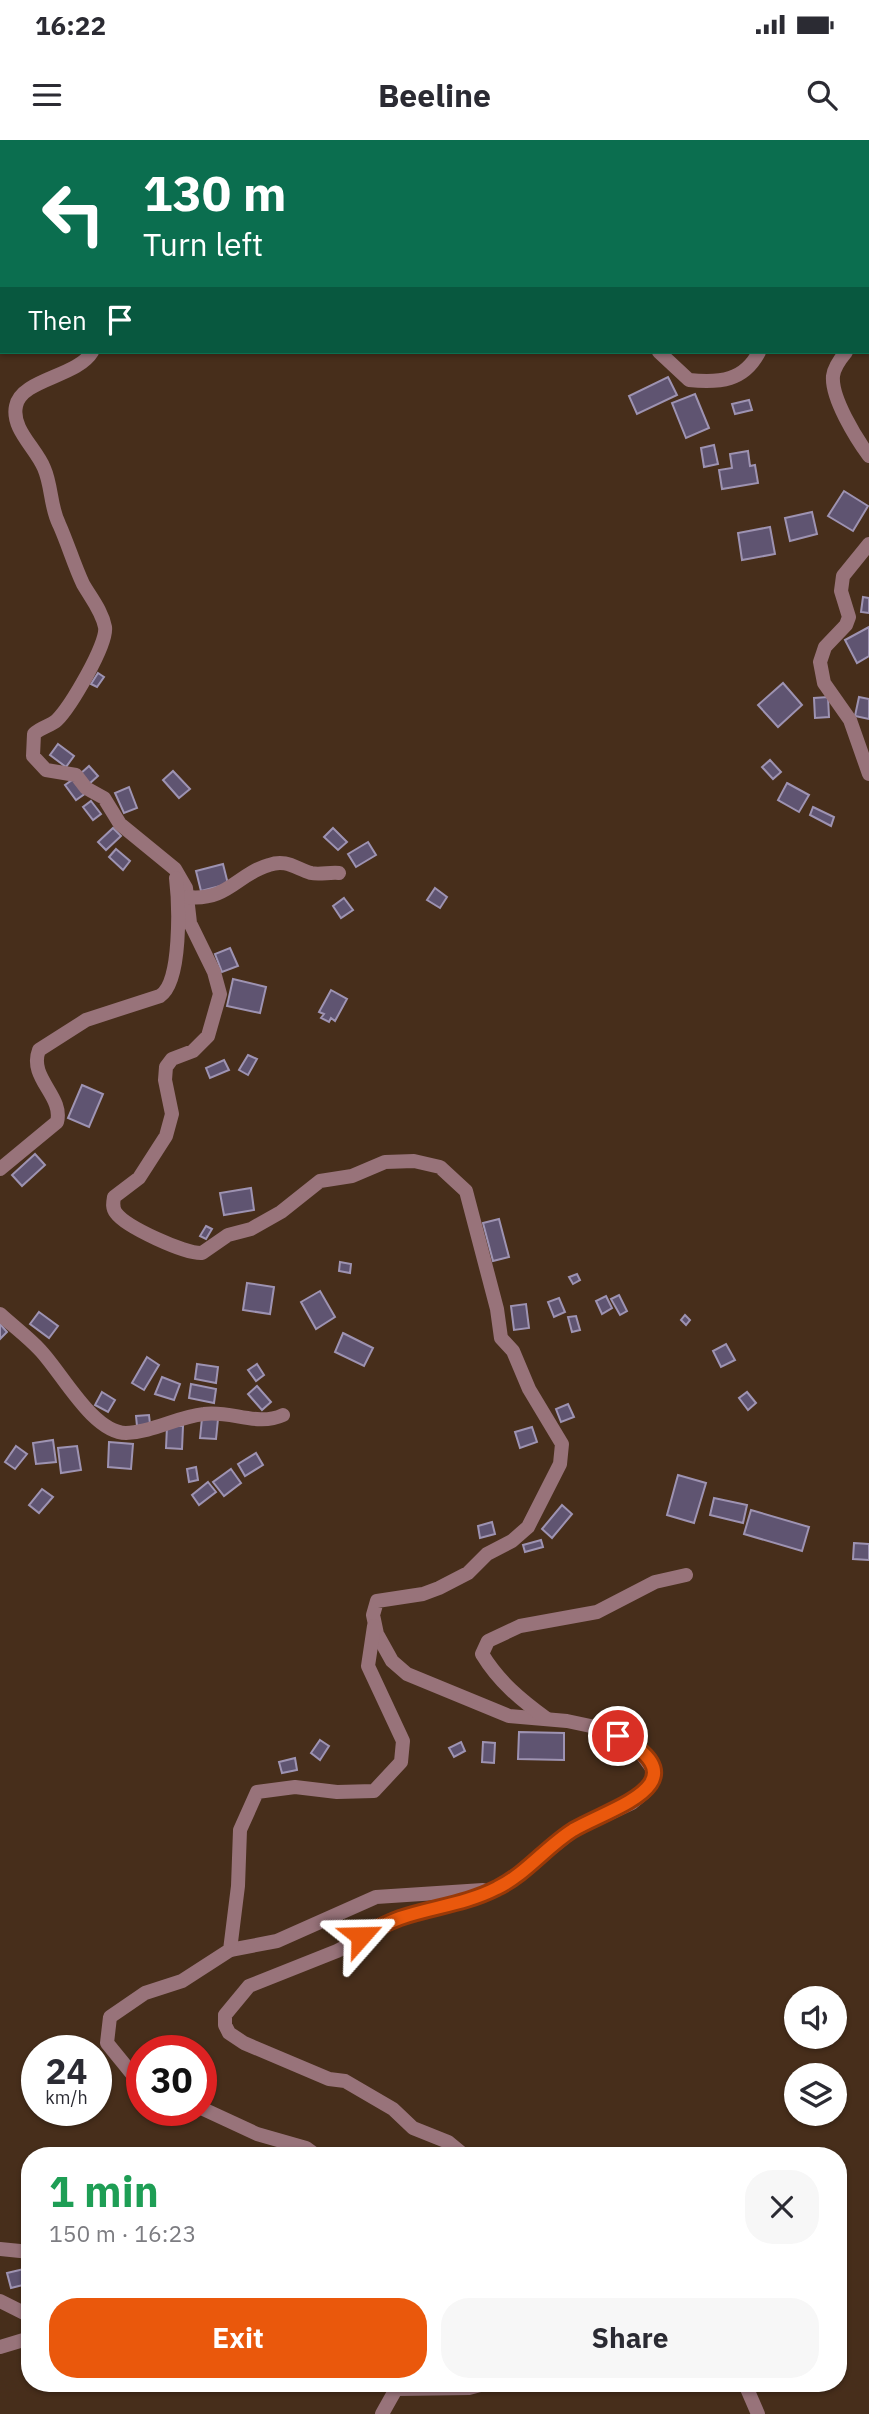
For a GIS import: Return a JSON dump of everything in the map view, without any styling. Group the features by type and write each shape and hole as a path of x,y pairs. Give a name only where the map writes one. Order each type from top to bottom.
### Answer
{"street":[{"path":"90,354 81,364 32,388 19,398 15,408 26,442 45,468 55,516 105,627 90,673 56,722 34,734 33,756 46,770 76,775 86,788 104,798 120,824 175,869 188,897 190,923 214,972 220,994 208,1036 193,1051 168,1062 165,1074 172,1103 170,1125 160,1148 139,1178 114,1197 112,1206 116,1213 133,1226 185,1250 202,1252 228,1235 251,1229 281,1212 326,1179 352,1176 378,1164 398,1160 440,1167 466,1191 496,1309 498,1329 513,1351 530,1389 562,1444 561,1464 528,1527 501,1549 488,1554 468,1573 439,1588 424,1594 377,1601 374,1606 368,1666 403,1741 401,1762 374,1791 337,1792 295,1787 257,1792 240,1830 238,1886 230,1950"},
{"path":"661,354 689,380 722,382 741,374 753,364 758,354"},
{"path":"845,354 833,372 834,385 849,426 869,456"},
{"path":"869,544 844,576 841,591 849,617 846,625 825,647 820,662 824,683 850,720 869,774"},
{"path":"188,897 227,891 254,872 276,863 289,863 313,873 339,873"},
{"path":"0,1169 57,1122 57,1108 36,1068 39,1050 86,1020 159,996 169,987 175,958 175,869"},
{"path":"0,1314 40,1350 99,1422 113,1432 142,1432 178,1418 208,1413 260,1421 283,1415"},
{"path":"547,1719 520,1699 494,1674 482,1654 488,1641 520,1626 597,1612 655,1582 687,1575"},
{"path":"374,1625 386,1653 407,1674 509,1716 600,1728 635,1745 646,1756 652,1768 652,1780 645,1792 632,1803 574,1830 521,1873 495,1889 463,1902 401,1918 337,1951 249,1986 225,2015 225,2025 235,2038 265,2054 329,2079 345,2081 393,2109 413,2127 440,2138 453,2147"},
{"path":"126,2066 107,2043 110,2017 145,1993 182,1980 230,1950 277,1941 376,1896 495,1889"},
{"path":"217,2115 257,2134 302,2147"},
{"path":"0,2249 21,2251"},
{"path":"0,2301 21,2312"},
{"path":"0,2347 21,2341"},
{"path":"382,2414 391,2392"},
{"path":"748,2392 758,2414"}],"building":[{"path":"668,377 677,395 637,414 629,396"},
{"path":"695,394 709,428 686,438 672,403"},
{"path":"749,400 752,410 735,414 732,404"},
{"path":"714,445 718,464 704,467 701,448"},
{"path":"748,451 750,466 755,465 758,483 722,489 719,470 732,468 730,454"},
{"path":"844,491 868,506 853,531 828,516"},
{"path":"812,512 817,534 790,541 785,518"},
{"path":"770,527 775,554 742,560 738,533"},
{"path":"863,597 869,598 869,613 861,612"},
{"path":"869,627 869,656 857,663 845,640"},
{"path":"98,673 104,677 97,687 91,684"},
{"path":"783,683 802,705 778,727 758,705"},
{"path":"828,697 829,717 815,718 814,698"},
{"path":"859,697 869,699 869,719 855,716"},
{"path":"58,744 74,756 66,767 50,755"},
{"path":"770,760 781,772 773,779 762,767"},
{"path":"89,766 98,776 89,784 80,774"},
{"path":"173,771 190,789 179,798 163,780"},
{"path":"75,778 86,793 76,800 65,785"},
{"path":"787,783 809,795 799,812 778,800"},
{"path":"129,787 137,808 124,813 115,793"},
{"path":"91,801 101,814 93,820 83,807"},
{"path":"813,807 834,817 831,826 810,815"},
{"path":"113,828 121,836 106,850 98,842"},
{"path":"333,828 347,842 338,850 324,837"},
{"path":"368,842 376,855 356,867 348,854"},
{"path":"116,849 130,861 123,870 109,857"},
{"path":"223,864 228,884 201,891 196,871"},
{"path":"435,888 447,897 440,908 427,900"},
{"path":"344,898 353,910 341,918 333,906"},
{"path":"230,948 238,966 222,972 215,954"},
{"path":"233,979 266,987 260,1013 227,1006"},
{"path":"331,990 347,999 335,1021 331,1018 329,1022 321,1018 324,1014 319,1012"},
{"path":"248,1055 257,1059 248,1075 239,1070"},
{"path":"224,1060 229,1070 210,1078 206,1068"},
{"path":"82,1085 103,1094 89,1127 68,1118"},
{"path":"35,1154 45,1165 22,1186 12,1175"},
{"path":"251,1188 254,1210 224,1215 220,1193"},
{"path":"499,1219 509,1257 493,1261 483,1223"},
{"path":"206,1226 212,1229 206,1239 200,1236"},
{"path":"340,1262 351,1264 350,1273 339,1271"},
{"path":"577,1274 580,1280 573,1284 569,1277"},
{"path":"247,1283 274,1287 270,1314 243,1310"},
{"path":"320,1291 335,1317 316,1329 301,1302"},
{"path":"619,1295 627,1311 620,1315 611,1299"},
{"path":"606,1296 612,1308 602,1314 596,1301"},
{"path":"559,1298 565,1312 554,1317 548,1302"},
{"path":"526,1304 529,1328 514,1330 511,1306"},
{"path":"39,1312 58,1326 49,1338 30,1324"},
{"path":"685,1315 690,1320 686,1325 681,1320"},
{"path":"576,1316 580,1330 572,1332 568,1317"},
{"path":"0,1324 7,1332 0,1339"},
{"path":"343,1333 373,1348 364,1366 335,1352"},
{"path":"726,1344 735,1360 721,1367 713,1351"},
{"path":"147,1357 159,1365 144,1390 132,1383"},
{"path":"197,1364 218,1367 216,1383 195,1379"},
{"path":"257,1364 264,1375 256,1381 248,1370"},
{"path":"162,1377 180,1384 174,1400 155,1394"},
{"path":"191,1384 216,1389 214,1403 189,1398"},
{"path":"257,1386 271,1402 262,1410 248,1394"},
{"path":"102,1392 115,1400 108,1412 95,1405"},
{"path":"747,1392 756,1403 748,1410 739,1398"},
{"path":"568,1404 574,1417 561,1422 556,1409"},
{"path":"149,1415 150,1424 137,1426 136,1416"},
{"path":"202,1418 218,1419 216,1439 200,1438"},
{"path":"167,1426 183,1426 182,1449 166,1448"},
{"path":"532,1427 537,1442 520,1448 515,1432"},
{"path":"53,1440 56,1462 36,1464 33,1443"},
{"path":"109,1442 133,1444 131,1469 108,1467"},
{"path":"16,1446 27,1454 15,1469 5,1462"},
{"path":"77,1446 81,1470 61,1473 58,1448"},
{"path":"256,1453 263,1465 245,1476 238,1464"},
{"path":"196,1467 198,1480 189,1482 187,1469"},
{"path":"231,1469 241,1483 224,1496 213,1482"},
{"path":"678,1475 706,1483 694,1523 667,1515"},
{"path":"208,1482 216,1492 199,1505 192,1495"},
{"path":"42,1489 53,1497 39,1513 29,1505"},
{"path":"714,1498 747,1505 743,1523 710,1515"},
{"path":"562,1505 572,1514 552,1538 542,1529"},
{"path":"751,1510 809,1527 802,1551 744,1534"},
{"path":"492,1522 495,1534 480,1538 478,1526"},
{"path":"541,1540 543,1547 525,1552 523,1545"},
{"path":"854,1543 869,1544 869,1560 853,1559"},
{"path":"519,1732 564,1733 564,1760 518,1759"},
{"path":"320,1740 329,1746 320,1760 311,1753"},
{"path":"461,1742 465,1751 454,1757 449,1748"},
{"path":"483,1742 495,1743 494,1763 482,1762"},
{"path":"295,1758 297,1770 282,1773 279,1762"},
{"path":"21,2270 21,2286 11,2288 7,2273"}],"route":[{"path":"361,1936 401,1918 463,1902 495,1889 521,1873 574,1830 632,1803 645,1792 652,1780 652,1768 646,1756 635,1745 618,1736"}]}
